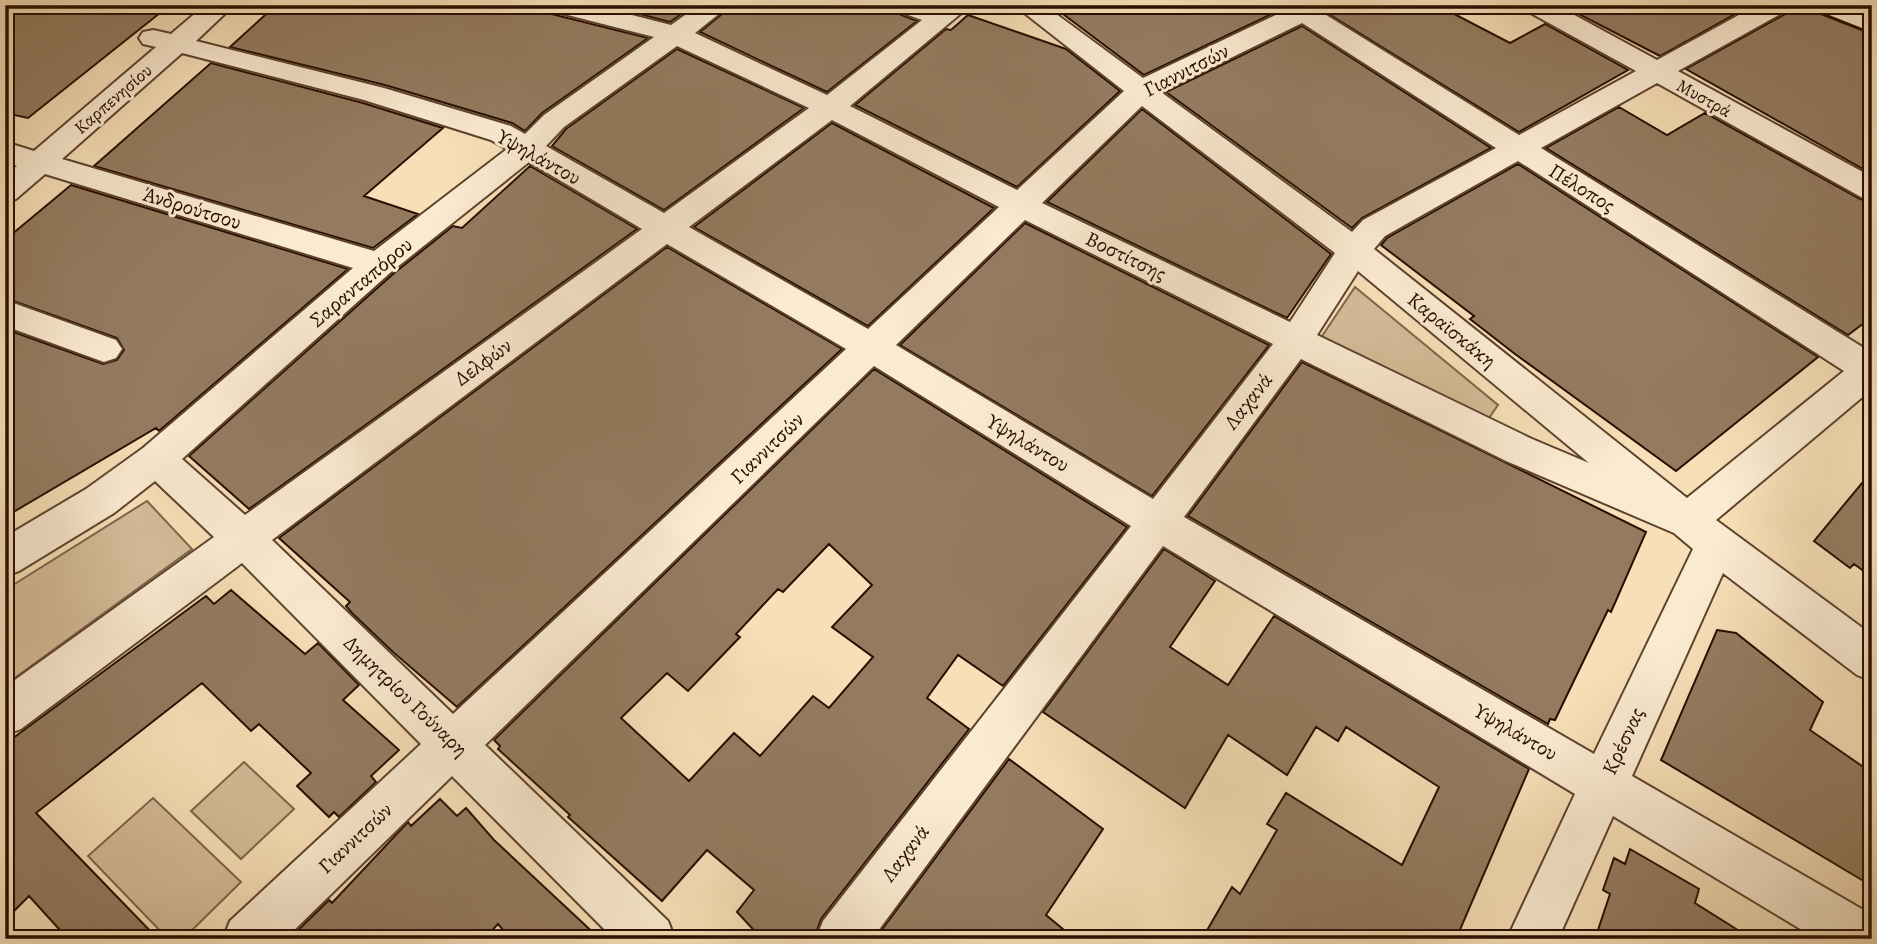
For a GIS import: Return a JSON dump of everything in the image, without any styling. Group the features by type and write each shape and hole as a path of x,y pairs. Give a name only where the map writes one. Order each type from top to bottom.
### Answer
{"street":[{"name":"Καρπενησίου","path":"164,41 191,5"},
{"name":"Καρπενησίου","path":"5,192 16,157 164,41 221,5"},
{"name":"Βοστίτσης","path":"561,5 674,34 830,107 1021,205 1519,450 1701,532"},
{"name":"Σαρανταπόρου","path":"5,558 100,501 156,459 379,264 527,149 554,121 717,5"},
{"path":"906,5 949,12"},
{"name":"Καραϊσκάκη","path":"1027,5 1354,250 1701,532 1872,661"},
{"name":"Μυστρά","path":"1536,5 1872,190"},
{"name":"Λαχανά","path":"841,939 1296,340 1354,250 1374,228 1777,5"},
{"path":"1828,5 1872,24"},
{"name":"Γιαννιτσών","path":"248,939 1142,90 1304,8"},
{"name":"Πέλοπος","path":"1304,8 1871,370"},
{"name":"Δελφών","path":"5,714 830,107 949,12"},
{"name":"Υψηλάντου","path":"164,41 374,94 501,133 872,348 1156,521 1865,939"},
{"name":"Άνδρούτσου","path":"16,157 379,264"},
{"path":"5,312 104,349"},
{"name":"Κρέσνας","path":"1532,939 1603,784 1701,532 1871,370"},
{"name":"Δημητρίου Γούναρη","path":"156,459 243,538 650,939"}],"shaded area":[{"path":"1355,287 1498,405 1487,421 1318,342"},
{"path":"147,501 192,549 5,685 5,590"},
{"path":"244,762 294,809 241,859 191,811"},
{"path":"153,798 241,882 183,939 168,939 88,856"}],"building":[{"path":"5,5 170,5 28,118 5,113"},
{"path":"276,5 546,5 551,14 648,38 542,113 525,131 512,123 385,85 230,47"},
{"path":"605,5 694,5 670,22"},
{"path":"733,5 887,5 896,13 917,21 827,92 700,32"},
{"path":"1051,5 1277,5 1280,10 1144,75"},
{"path":"1334,5 1437,5 1510,43 1545,24 1628,70 1519,132 1327,13"},
{"path":"1580,5 1751,5 1660,56 1571,10"},
{"path":"1792,5 1813,5 1818,13 1872,34 1872,174 1686,69 1787,13"},
{"path":"968,15 1066,49 1120,91 1017,187 855,105 946,29 951,30"},
{"path":"1302,26 1491,148 1362,218 1352,228 1166,92"},
{"path":"677,49 804,108 664,210 552,146 566,129"},
{"path":"211,63 363,103 443,128 364,196 418,214 373,248 94,166"},
{"path":"1619,107 1667,135 1705,113 1860,199 1872,202 1872,317 1848,335 1546,148"},
{"path":"1142,109 1331,254 1287,318 1047,202"},
{"path":"832,123 994,208 868,326 694,227"},
{"path":"1518,164 1818,357 1676,471 1515,354 1470,319 1474,316 1381,245 1387,238"},
{"path":"530,166 637,229 249,509 189,456 393,274 453,226 462,228"},
{"path":"71,185 348,269 159,431 156,428 5,517 5,329 103,364 117,360 124,350 117,338 5,298 5,240"},
{"path":"1025,223 1269,345 1152,496 900,345"},
{"path":"667,247 842,349 457,707 393,652 352,613 346,606 350,602 279,538"},
{"path":"1302,362 1646,532 1611,612 1608,610 1555,720 1550,719 1548,724 1188,516"},
{"path":"874,369 1127,527 1003,686 958,655 927,698 969,729 821,919 814,939 762,939 737,912 754,890 707,850 662,901 568,817 570,815 498,749 500,746 494,740","holes":["829,544 872,585 832,627 873,657 829,708 813,696 760,756 734,733 689,781 621,718 667,673 688,691 740,637 736,634 778,589 783,592"]},
{"path":"1872,471 1872,577 1854,564 1850,568 1814,541"},
{"path":"1164,549 1215,581 1170,647 1228,685 1274,616 1529,769 1456,939 1202,939 1232,887 1240,894 1277,830 1267,824 1286,793 1402,865 1439,787 1346,727 1338,741 1316,727 1287,775 1228,735 1185,808 1043,712"},
{"path":"231,590 305,654 318,643 359,685 343,700 399,750 371,776 376,782 339,817 334,812 329,817 297,786 311,773 259,724 251,731 202,683 36,813 158,939 68,939 29,896 5,920 5,744 206,596 214,604"},
{"path":"1717,630 1736,633 1823,702 1810,730 1872,773 1872,886 1661,760"},
{"path":"1009,759 1103,829 1046,915 1075,939 875,939"},
{"path":"440,799 457,816 466,808 494,840 600,939 511,939 498,924 484,939 289,939 329,900 332,903 408,822 411,826"},
{"path":"1630,849 1699,889 1695,903 1752,939 1595,939 1610,894 1603,890 1614,858 1625,864"}]}
